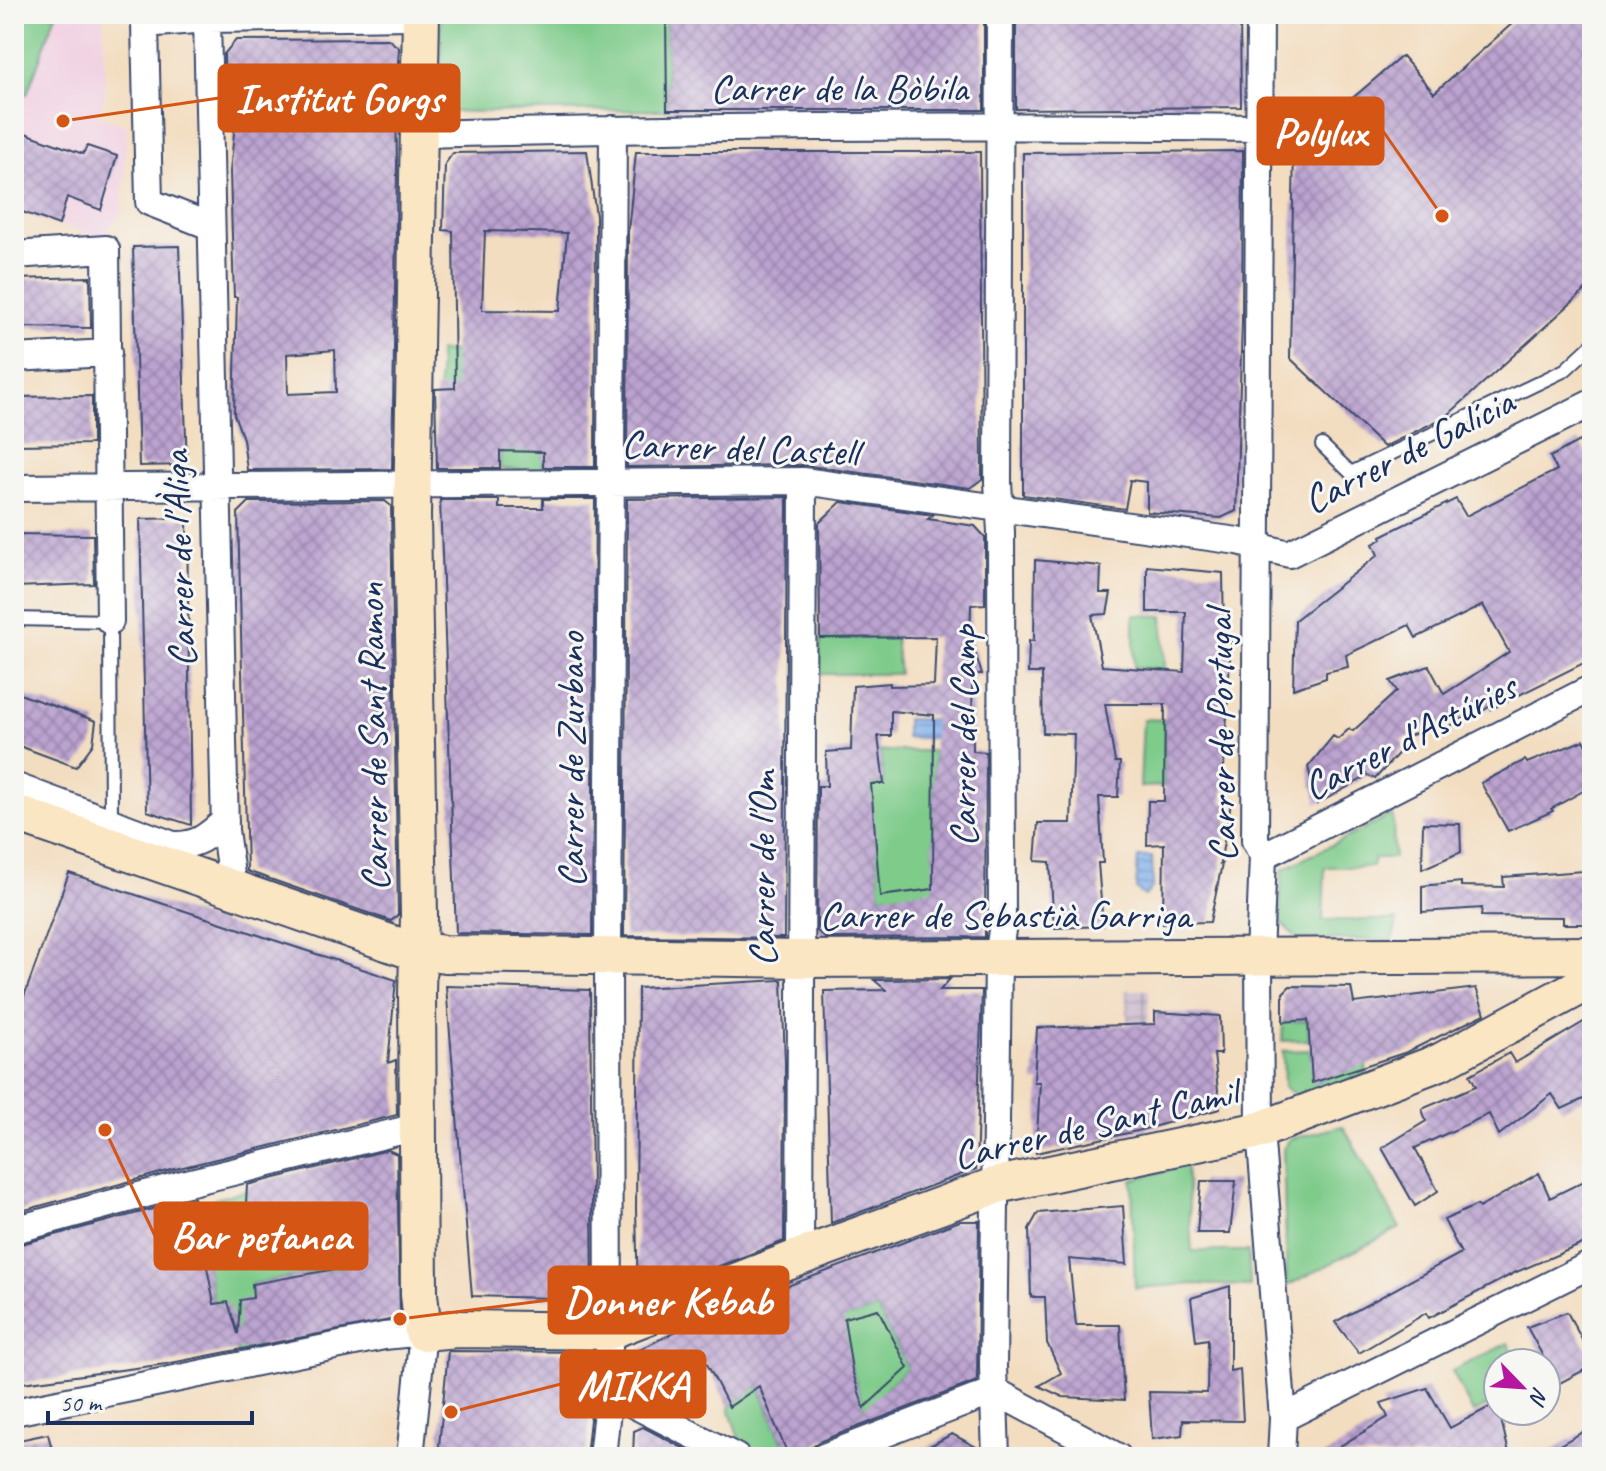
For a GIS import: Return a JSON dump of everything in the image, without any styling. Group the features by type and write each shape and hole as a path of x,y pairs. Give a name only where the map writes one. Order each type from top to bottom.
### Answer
{"street":[{"path":"210,226 149,202 145,19 419,14"},
{"name":"Carrer de Sant Ramon","path":"410,1457 423,1332 419,1294 412,483 421,134 419,14"},
{"name":"Carrer del Camp","path":"996,1457 993,1366 998,959 1002,930 1001,532 998,507 1000,14"},
{"name":"Carrer de Portugal","path":"1260,14 1255,841 1263,856 1259,956 1260,1130 1283,1418 1281,1457"},
{"name":"Carrer de l'Àliga","path":"207,19 225,821 233,890"},
{"name":"Carrer de la Bòbila","path":"421,134 1000,126 1259,128"},
{"name":"Carrer de Zurbano","path":"602,1457 609,1392 613,129"},
{"path":"14,255 106,249 110,621"},
{"path":"14,358 108,353"},
{"name":"Carrer de Galícia","path":"1257,548 1289,554 1592,403"},
{"name":"Carrer del Castell","path":"14,488 803,481 1238,541 1257,548"},
{"name":"Carrer de l'Om","path":"800,1257 803,481"},
{"name":"Carrer d'Astúries","path":"1263,856 1592,688"},
{"path":"14,786 167,843 186,845 203,840 225,821"},
{"name":"Carrer de Sebastià Garriga","path":"14,813 407,949 445,954 801,959 1592,955"},
{"path":"1546,955 1556,999"},
{"name":"Carrer de Sant Camil","path":"609,1331 997,1185 1260,1130 1440,1062 1592,980"},
{"path":"14,1230 417,1127"},
{"path":"1283,1418 1592,1264"},
{"path":"14,1412 367,1339 457,1329 609,1331"},
{"path":"824,1457 995,1391 1118,1457"},
{"path":"609,1392 736,1457"}],"lane":[{"path":"1322,445 1351,473 1565,370 1592,345"},
{"path":"14,619 110,621 111,822"}],"shaded area":[{"path":"14,14 103,14 105,95 98,116 127,126 122,212 105,234 94,237 14,209"},
{"path":"1125,990 1149,990 1148,1028 1128,1027"}],"green space":[{"path":"14,14 56,14 27,94 14,90"},
{"path":"441,14 666,14 667,110 441,112"},
{"path":"439,351 496,354 497,388 439,390"},
{"path":"501,388 543,452 543,471 500,469"},
{"path":"1134,615 1163,616 1165,669 1134,668"},
{"path":"895,637 899,674 818,674 821,638"},
{"path":"1143,719 1165,720 1164,786 1140,787"},
{"path":"880,751 934,751 934,892 880,896 869,784 884,784"},
{"path":"1393,814 1394,858 1374,858 1372,867 1325,867 1323,920 1397,920 1393,940 1298,939 1280,922 1282,870"},
{"path":"1308,1021 1309,1040 1282,1041 1283,1022"},
{"path":"1310,1050 1313,1083 1350,1070 1365,1059 1367,1074 1300,1098 1284,1087 1283,1051"},
{"path":"1343,1126 1400,1228 1287,1286 1283,1149 1290,1139"},
{"path":"1186,1165 1192,1251 1248,1251 1250,1286 1194,1284 1135,1288 1132,1180"},
{"path":"247,1190 245,1240 363,1215 353,1266 252,1284 259,1348 238,1355 224,1303 214,1304 204,1251 211,1250 196,1204"},
{"path":"878,1309 908,1368 885,1389 900,1411 870,1429 840,1319"},
{"path":"1482,1356 1482,1408 1473,1413 1452,1371"},
{"path":"756,1380 789,1457 756,1457 742,1449 729,1407 745,1395"}],"water":[{"path":"906,719 938,720 938,738 906,738"},
{"path":"1138,857 1152,857 1153,886 1145,896 1136,889"}],"building":[{"path":"666,14 984,14 984,110 667,110"},
{"path":"1016,14 1240,14 1241,107 1016,109"},
{"path":"1523,14 1592,14 1592,284 1447,416 1384,447 1290,358 1294,148 1402,56 1434,93"},
{"path":"388,39 399,48 392,469 247,470 243,439 234,414 237,297 234,297 230,172 235,123 225,111 224,54 236,40","holes":["335,350 336,392 288,394 287,354"]},
{"path":"14,129 83,154 87,146 117,156 101,210 67,197 59,225 14,209"},
{"path":"587,151 596,216 595,467 543,467 543,452 500,451 500,468 437,468 435,389 455,388 453,231 443,230 445,164 453,153","holes":["485,231 567,233 560,311 482,310"]},
{"path":"1243,151 1236,511 1221,518 1147,512 1147,482 1130,480 1125,509 1023,495 1023,153"},
{"path":"636,152 980,152 982,479 970,488 803,465 627,467 628,232"},
{"path":"179,246 187,465 139,466 133,247"},
{"path":"90,277 91,328 14,327 14,279"},
{"path":"92,396 92,444 14,445 14,397"},
{"path":"1579,441 1592,462 1592,659 1491,709 1490,706 1477,715 1475,712 1441,731 1436,724 1401,740 1404,747 1375,779 1366,774 1317,804 1308,767 1333,736 1338,739 1349,729 1353,731 1397,691 1390,681 1429,666 1444,694 1509,652 1483,605 1416,638 1409,625 1346,655 1348,667 1326,672 1326,678 1293,689 1295,620 1378,555 1373,544 1382,539 1381,536 1456,499 1466,516 1557,470 1550,457"},
{"path":"787,497 784,938 624,936 627,499"},
{"path":"543,499 595,499 592,935 456,933 440,500 499,500 499,508 543,508"},
{"path":"385,501 391,506 398,915 391,921 247,871 238,513 249,502"},
{"path":"841,502 933,515 928,519 975,526 985,537 985,604 971,605 970,638 982,674 972,674 973,751 986,752 985,937 825,938 817,931 818,786 827,786 826,752 851,750 853,686 890,683 890,686 934,685 936,637 820,638 819,523","holes":["891,711 934,715 933,889 880,896 871,784 884,784 878,736 891,736"]},
{"path":"187,518 191,825 147,811 140,519"},
{"path":"14,534 93,535 94,584 14,587"},
{"path":"1035,560 1101,566 1100,593 1111,593 1107,614 1092,615 1102,666 1184,672 1186,612 1147,612 1147,566 1223,573 1224,639 1231,640 1222,803 1231,803 1210,922 1163,923 1164,844 1147,845 1148,801 1164,801 1165,704 1105,704 1115,762 1120,762 1118,797 1099,797 1103,863 1098,863 1103,926 1054,928 1050,862 1035,861 1038,823 1071,823 1074,734 1043,733 1042,673 1028,673 1029,641 1034,641"},
{"path":"14,692 96,721 93,744 76,767 14,744"},
{"path":"1584,740 1592,754 1592,786 1551,809 1553,811 1508,831 1481,783 1525,760 1527,763"},
{"path":"1423,823 1460,824 1461,852 1422,869"},
{"path":"1584,871 1592,886 1592,924 1563,924 1563,917 1481,916 1482,908 1422,912 1422,886 1461,882 1461,886 1504,887 1503,877"},
{"path":"69,873 396,980 388,1063 396,1060 397,1115 175,1169 14,1213 14,1024"},
{"path":"950,979 940,990 982,990 976,1169 831,1223 824,991 886,990 874,980"},
{"path":"782,980 784,1241 638,1297 638,988"},
{"path":"446,986 590,990 593,1299 472,1296"},
{"path":"1290,986 1351,987 1354,1003 1476,988 1485,1014 1407,1052 1312,1083 1308,1020 1283,1022 1283,993"},
{"path":"1155,1012 1220,1016 1221,1054 1214,1054 1220,1109 1036,1153 1040,1082 1034,1082 1037,1028 1155,1024"},
{"path":"1592,1017 1592,1095 1562,1109 1552,1094 1499,1135 1489,1114 1415,1148 1438,1191 1415,1206 1382,1148 1426,1121 1422,1109 1476,1086 1470,1075 1509,1053 1515,1063"},
{"path":"388,1150 397,1154 400,1318 166,1364 14,1384 14,1246 194,1198 211,1251 204,1251 214,1304 228,1302 238,1334 240,1300 253,1298 252,1284 353,1266 363,1215 244,1240 247,1185"},
{"path":"1539,1173 1550,1198 1592,1177 1592,1240 1514,1273 1429,1318 1426,1313 1359,1353 1335,1322 1461,1253 1444,1220 1477,1205 1479,1208"},
{"path":"1201,1181 1236,1181 1230,1233 1197,1233"},
{"path":"1123,1206 1127,1264 1069,1259 1076,1325 1120,1325 1124,1400 1063,1397 1039,1386 1061,1373 1047,1343 1045,1297 1031,1297 1029,1229 1038,1213"},
{"path":"960,1221 979,1221 977,1381 818,1442 811,1448 808,1457 789,1457 759,1386 729,1407 706,1362 679,1372 654,1397 639,1386 639,1350 684,1325","holes":["878,1309 908,1368 864,1408 852,1370 844,1318"]},
{"path":"1230,1286 1230,1371 1240,1369 1243,1421 1183,1420 1182,1435 1152,1439 1149,1392 1207,1393 1208,1339 1196,1341 1191,1298"},
{"path":"1567,1312 1592,1358 1592,1366 1562,1382 1562,1347 1538,1347 1527,1327"},
{"path":"448,1351 593,1352 593,1391 586,1457 438,1457"},
{"path":"1427,1388 1450,1428 1482,1411 1482,1427 1503,1427 1510,1457 1322,1457 1388,1417 1381,1403"},
{"path":"643,1427 699,1457 633,1457 634,1431"},
{"path":"1592,1427 1592,1457 1538,1457"},
{"path":"48,1434 54,1457 14,1457 14,1441"},
{"path":"952,1434 980,1449 980,1457 910,1457"}],"place":[{"name":"Institut Gorgs","path":"63,121"},
{"name":"Polylux","path":"1442,216"},
{"name":"Bar petanca","path":"105,1130"},
{"name":"Donner Kebab","path":"400,1319"},
{"name":"MIKKA","path":"451,1412"}]}
